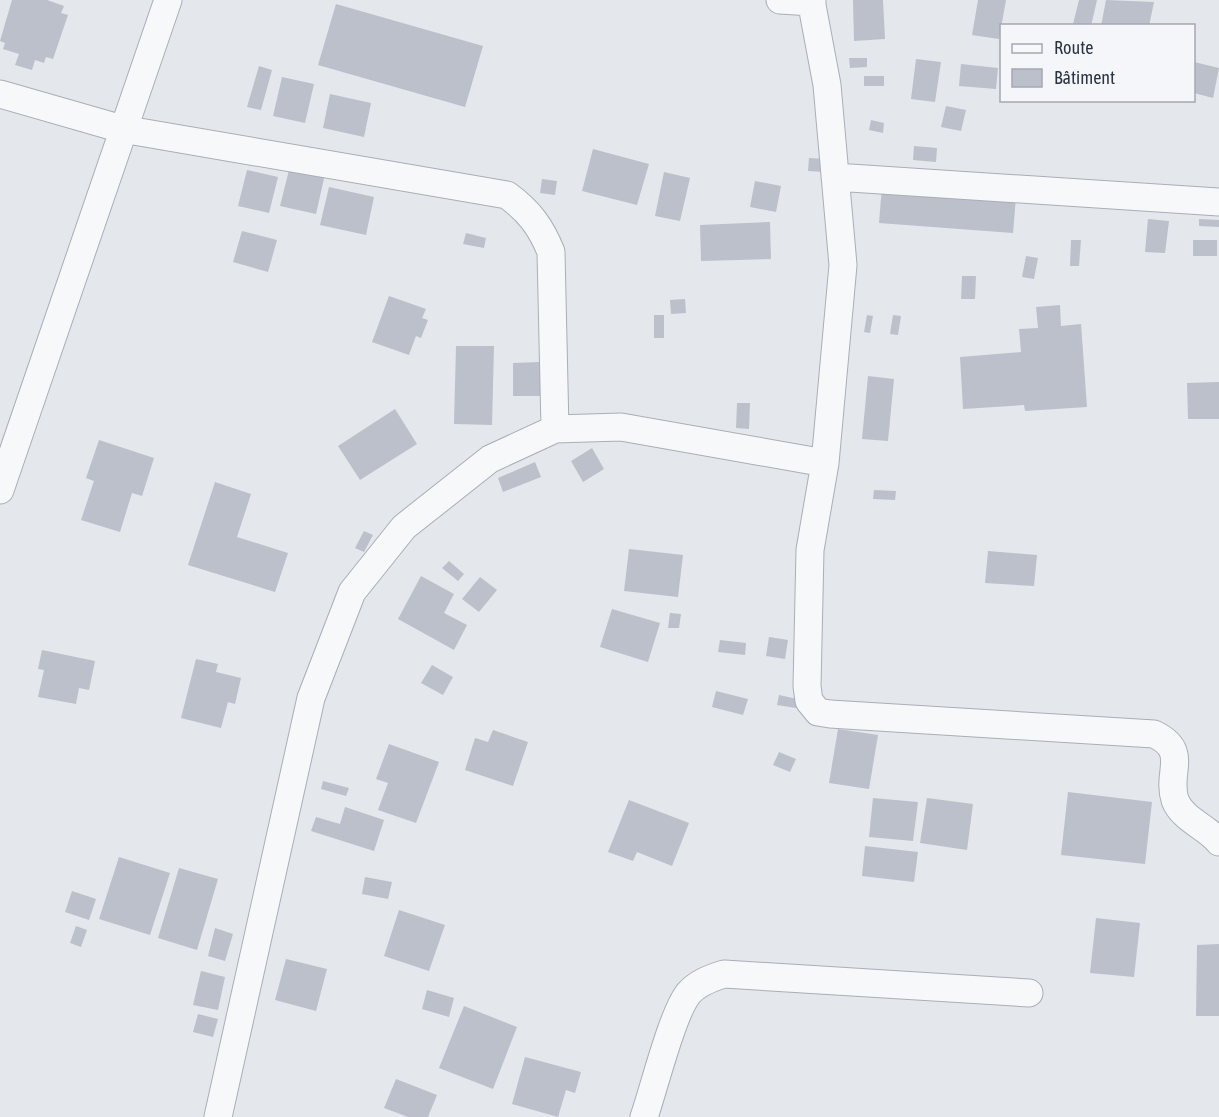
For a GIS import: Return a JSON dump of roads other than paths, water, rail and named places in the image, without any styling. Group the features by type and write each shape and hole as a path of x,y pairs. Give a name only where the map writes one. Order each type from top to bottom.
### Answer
{"street":[{"path":"0,490 168,0"},
{"path":"780,0 811,1 827,85 843,265 825,463 810,550 807,686 809,701 818,712 1154,734 1166,740 1174,751 1175,799 1189,818 1211,832 1219,842"},
{"path":"0,94 123,129 507,195 528,211 544,233 551,252 555,429"},
{"path":"835,177 1219,202"},
{"path":"218,1117 311,698 352,592 404,527 490,459 555,429 621,427 825,463"},
{"path":"644,1117 678,1014 688,994 706,980 724,974 1029,993"}]}
